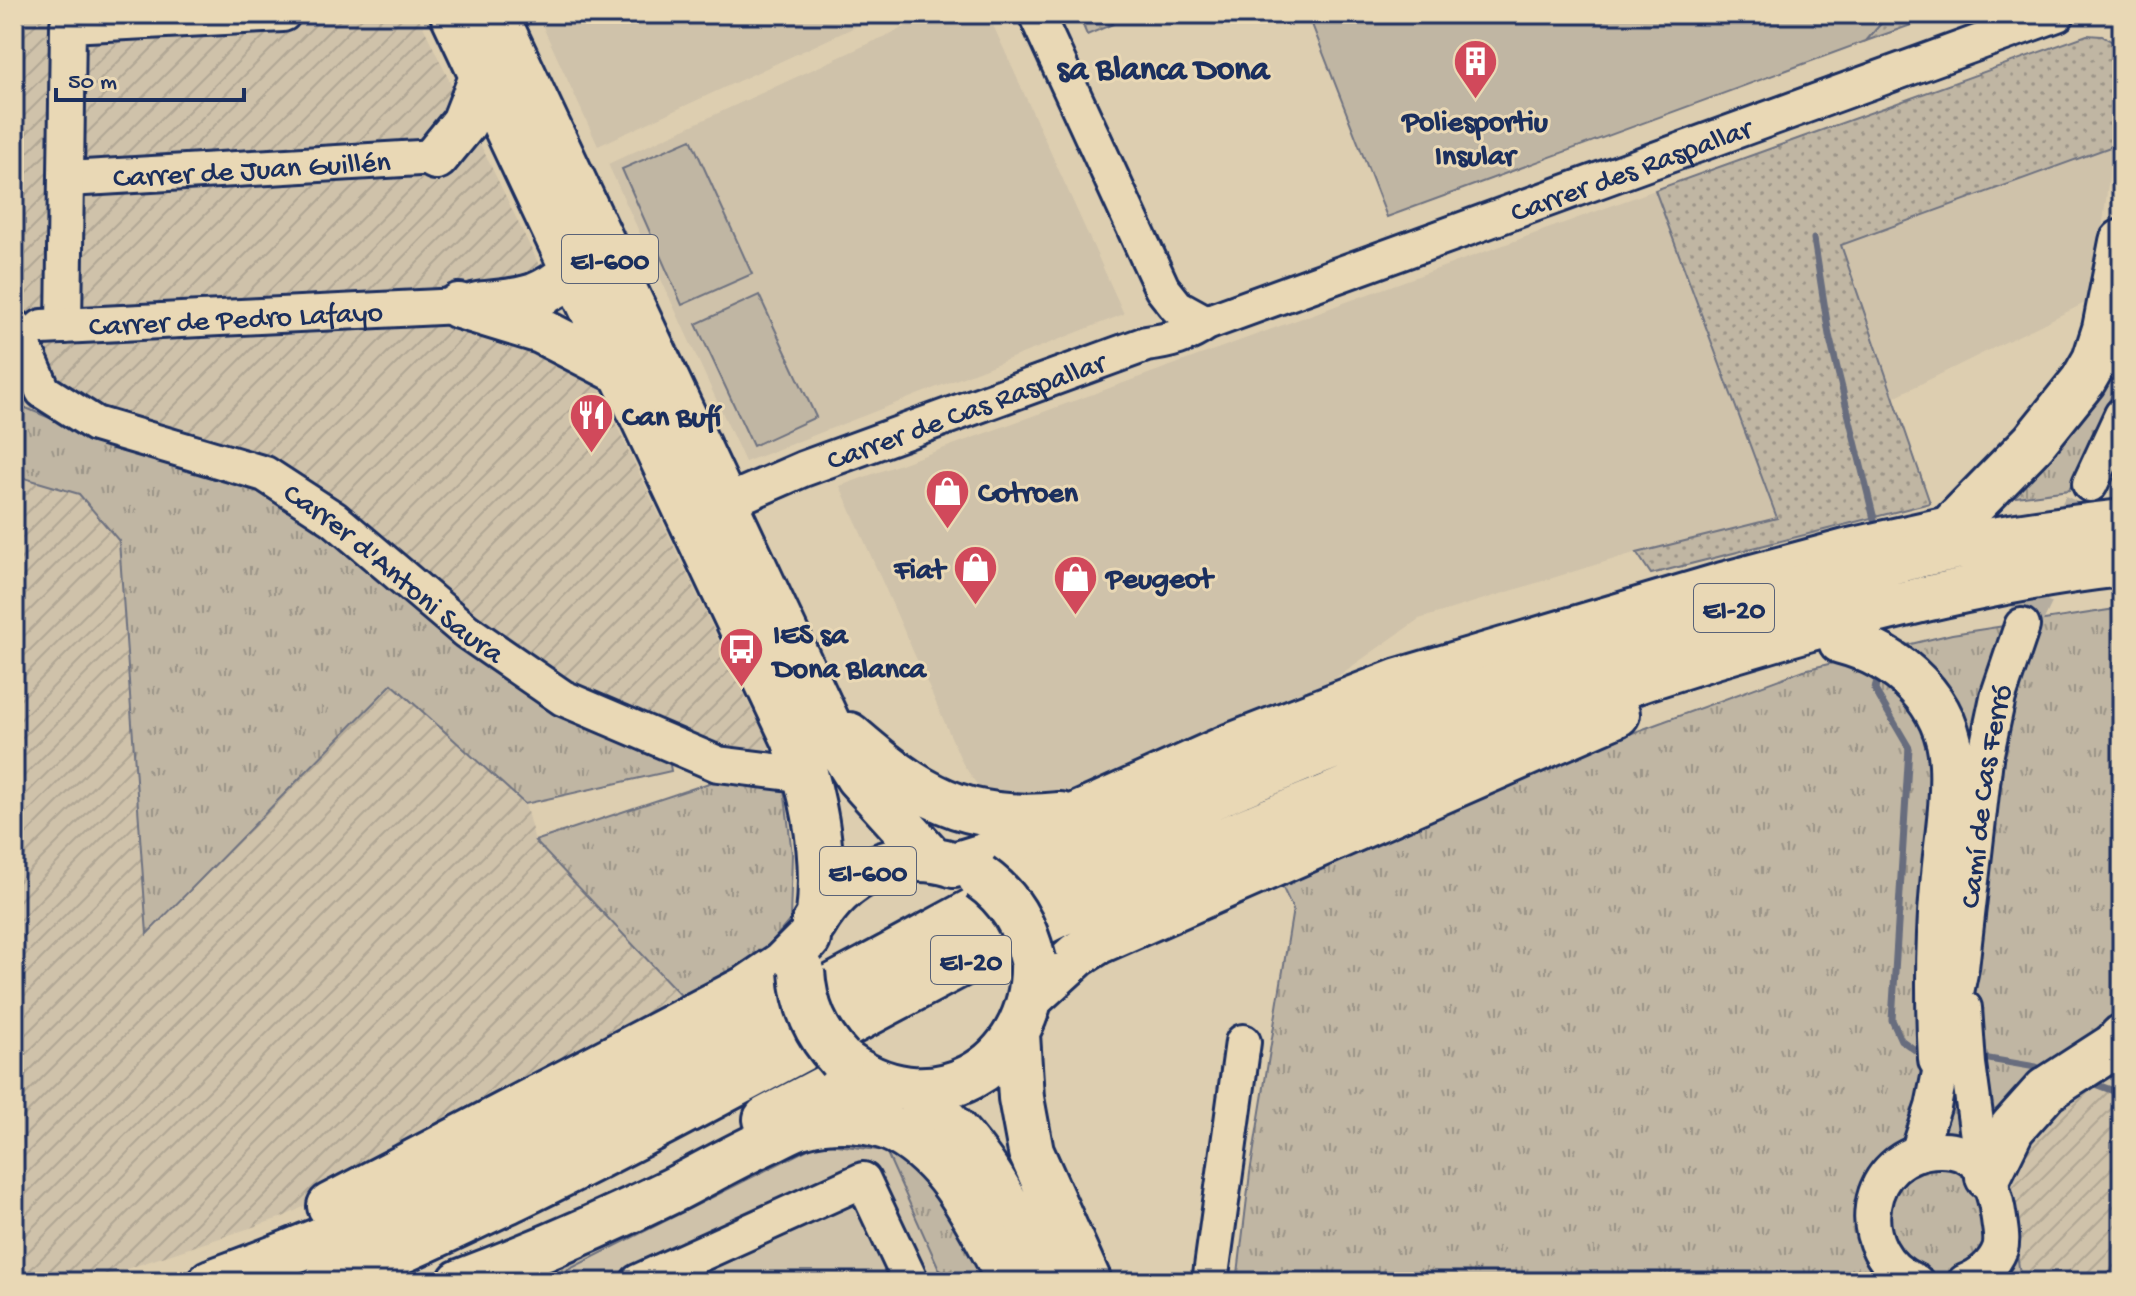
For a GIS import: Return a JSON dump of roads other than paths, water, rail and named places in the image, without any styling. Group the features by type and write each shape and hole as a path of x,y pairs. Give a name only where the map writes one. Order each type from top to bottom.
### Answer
{"main road":[{"name":"EI-600","path":"453,14 794,739 807,775 819,840 822,888 810,942 806,1004 828,1047 853,1069"},
{"name":"EI-600","path":"495,14 821,709 858,777 956,867 1001,894 1013,908 1026,933 1027,997 1021,1098 1031,1152 1089,1282"},
{"path":"436,157 464,123 482,77"},
{"path":"436,157 478,154 520,158"},
{"path":"1949,529 2034,442 2083,381 2095,360 2105,329 2122,242"},
{"path":"459,306 526,299 549,291 574,271"},
{"path":"459,306 541,331 621,372"},
{"path":"956,867 1231,746 1399,681 1723,585 1850,551 2106,493"},
{"name":"EI-20","path":"214,1281 443,1186 669,1074 1031,881 1203,802 1357,738 1549,666 1837,577 1928,553 2122,522"},
{"name":"EI-20","path":"327,1282 462,1223 576,1168 1053,917 1224,839 1434,752 1752,644 1892,606 2017,580 2122,564"},
{"path":"910,1089 928,1089 964,1080 994,1061 1027,997 1077,955 1099,941 1619,713 1698,682 1961,609 2017,580"},
{"path":"1841,641 1887,658 1904,671 1923,691 1947,734 1952,761 1952,795 1938,964 1941,1059"},
{"path":"821,709 884,765 914,787 962,809 1025,818 1081,812"},
{"name":"EI-600","path":"810,942 844,886 877,867 895,861 956,867"},
{"path":"214,1281 272,1236 749,987 810,942"},
{"path":"1985,1171 2012,1128 2046,1090 2114,1046 2122,1037"},
{"path":"425,1282 641,1185 831,1085 853,1069 910,1089 931,1105 968,1143 1016,1218 1044,1282"},
{"path":"460,1282 524,1258 631,1209 802,1125 833,1120 866,1122 897,1132 924,1150 945,1170 961,1192 1011,1282"}],"street":[{"path":"64,326 68,25 283,14"},
{"path":"1036,14 1162,288 1177,307 1206,323"},
{"name":"Carrer des Raspallar","path":"1206,323 2057,14"},
{"name":"Carrer de Juan Guillén","path":"68,179 436,157"},
{"path":"1146,344 1161,323 1162,288"},
{"name":"Carrer de Pedro Lafayo","path":"15,328 459,306"},
{"name":"Carrer de Cas Raspallar","path":"725,503 803,469 1146,344 1169,341 1193,332 1206,323"},
{"name":"Carrer d'Antoni Saura","path":"15,328 43,391 95,424 265,474 334,519 466,631 563,698 718,764 807,775"},
{"path":"2106,493 2122,415"},
{"name":"Camí de Cas Ferró","path":"1918,1153 1933,1107 1961,968 1985,758 1998,697 2022,626"},
{"name":"Camí de Cas Ferró","path":"1961,968 1968,1064 1985,1171 1996,1200 2001,1243"},
{"path":"1210,1282 1243,1042"},
{"path":"1916,1282 1896,1270 1881,1252 1872,1225 1876,1194 1890,1170 1902,1159 1918,1153 1951,1150 1966,1154 1985,1171"},
{"path":"638,1282 863,1180 911,1282"},
{"path":"1965,1282 1987,1269 2001,1243"},
{"path":"2001,1243 2007,1282"}],"waterway":[{"path":"1814,239 1829,335 1874,519"},
{"path":"1878,674 1875,690 1909,748 1892,1020 1901,1040 1915,1050"},
{"path":"1989,1059 2036,1067"},
{"path":"2092,1083 2122,1094"}],"tunnel":[{"path":"2022,626 2090,484"}],"place":[{"name":"Poliesportiu Insular","path":"1475,101"},
{"name":"Can Bufí","path":"591,454"},
{"name":"Cotroen","path":"947,530"},
{"name":"Fiat","path":"976,607"},
{"name":"Peugeot","path":"1075,616"},
{"name":"IES sa Dona Blanca","path":"742,689"}],"district":[{"name":"sa Blanca Dona","path":"1163,66"}]}
